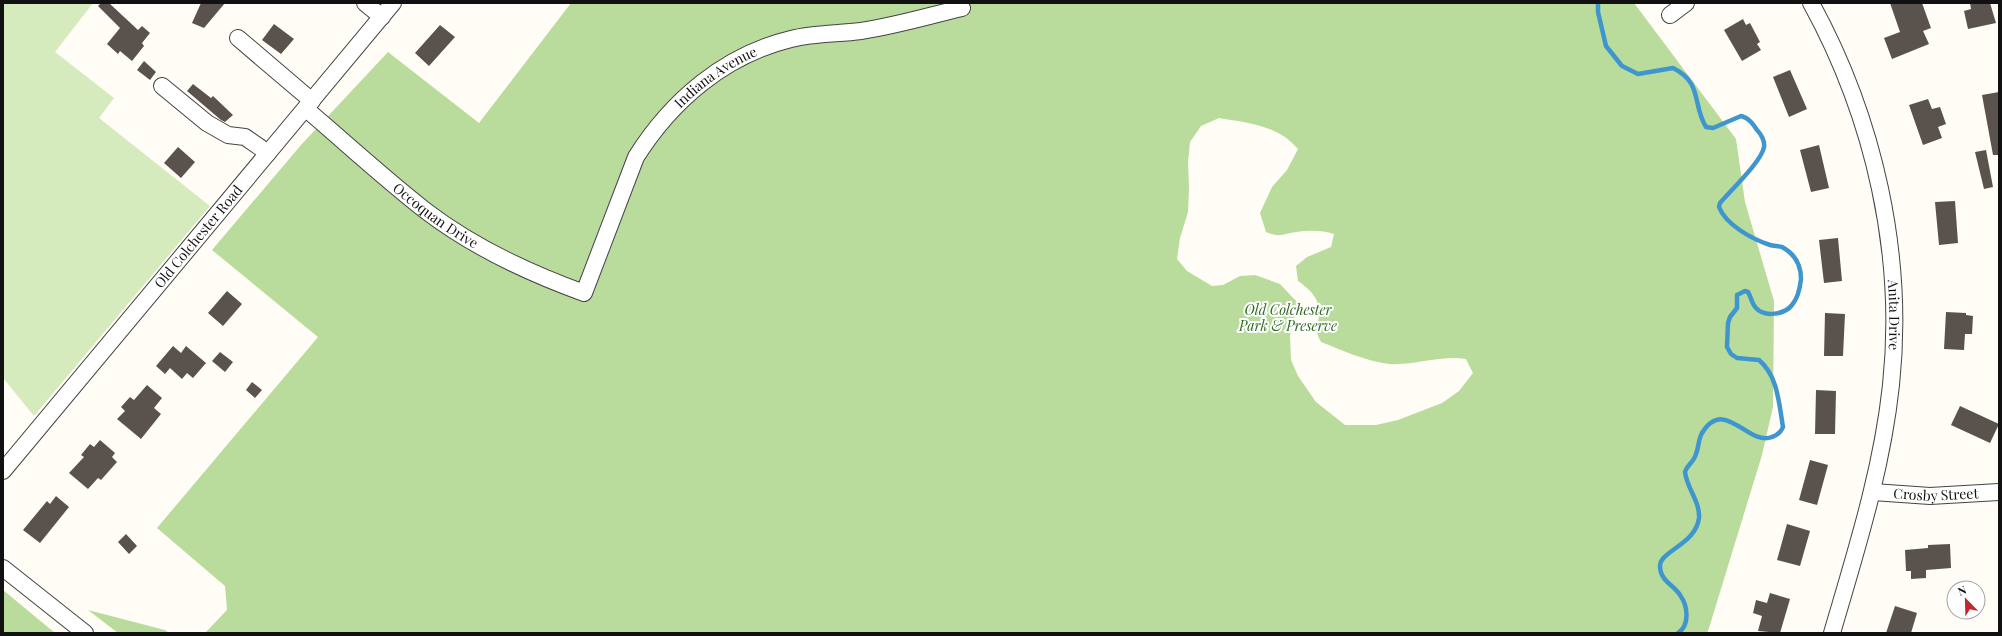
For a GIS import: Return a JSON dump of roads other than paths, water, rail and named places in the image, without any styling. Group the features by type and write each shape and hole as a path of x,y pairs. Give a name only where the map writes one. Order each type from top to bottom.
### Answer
{"street":[{"path":"365,3 382,17"},
{"name":"Old Colchester Road","path":"3,471 393,3"},
{"path":"1670,16 1686,3"},
{"name":"Anita Drive","path":"1811,3 1826,31 1855,99 1875,170 1889,240 1892,276 1893,363 1887,418 1872,492 1832,633"},
{"name":"Indiana Avenue","path":"584,293 636,157 671,109 700,83 751,52 793,38 861,30 895,24 962,8"},
{"name":"Occoquan Drive","path":"238,38 309,105 426,211 451,228 502,258 556,283 584,293"},
{"path":"162,86 207,123 228,135 244,137 268,154"},
{"name":"Crosby Street","path":"1872,492 1930,496 1999,492"},
{"path":"3,568 85,633"}],"waterway":[{"path":"1598,3 1598,12 1606,46 1622,66 1638,74 1673,68 1689,80 1693,87 1699,110 1706,127 1713,128 1741,116 1746,118 1760,134 1764,145 1762,153 1752,168 1720,203 1719,207 1727,220 1740,230 1763,242 1782,247 1787,250 1796,260 1801,274 1800,286 1796,299 1789,308 1780,313 1770,314 1760,311 1755,306 1748,292 1745,291 1737,295 1737,308 1730,317 1728,323 1727,347 1731,354 1737,358 1759,360 1770,374 1777,391 1783,427 1776,435 1763,438 1754,435 1728,421 1719,419 1711,423 1702,433 1695,457 1685,472 1688,484 1698,506 1699,518 1692,534 1666,556 1660,566 1662,575 1677,591 1685,604 1686,620 1682,630 1678,633"}],"park label":[{"name":"Old Colchester Park & Preserve","path":"1288,318"}]}
